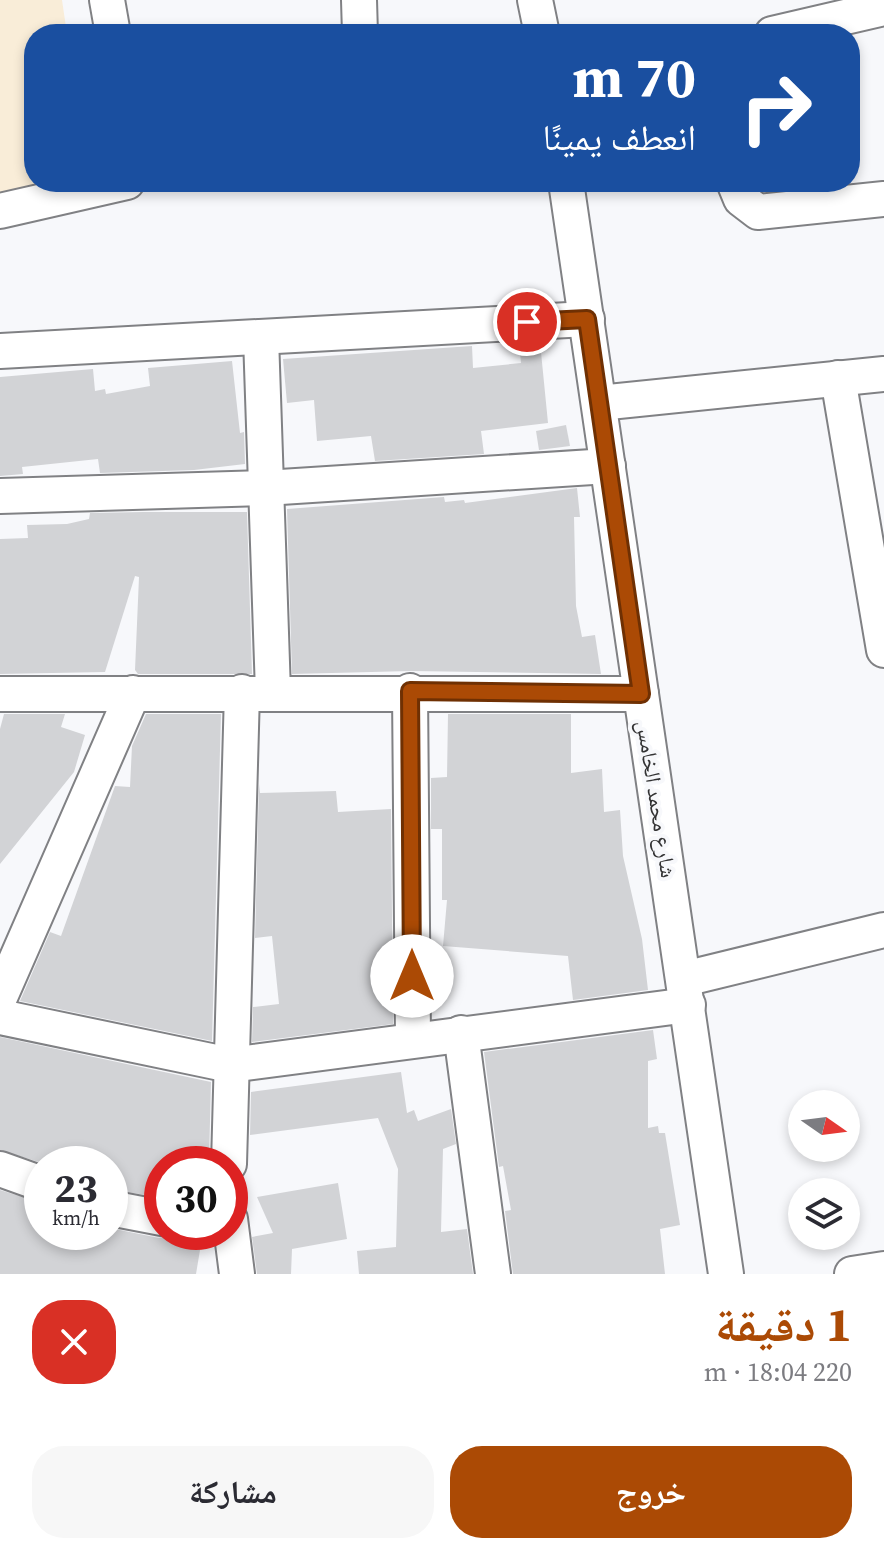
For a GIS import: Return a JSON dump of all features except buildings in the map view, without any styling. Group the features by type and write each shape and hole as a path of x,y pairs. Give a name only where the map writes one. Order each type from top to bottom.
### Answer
{"street":[{"path":"107,0 111,24"},
{"path":"359,0 360,24"},
{"path":"535,0 540,24"},
{"path":"815,24 884,8"},
{"path":"0,211 83,192"},
{"name":"شارع محمد الخامس","path":"568,192 726,1274"},
{"path":"738,192 741,199 758,212 884,199"},
{"path":"0,351 587,319"},
{"path":"229,1146 230,1065 257,692 265,488 261,337"},
{"path":"599,403 884,374"},
{"path":"838,378 884,650"},
{"path":"0,496 265,488 608,466"},
{"path":"410,691 413,1040"},
{"path":"0,694 410,691 641,694"},
{"path":"0,997 133,693"},
{"path":"0,1017 230,1065 461,1033 686,992 884,930"},
{"path":"461,1033 493,1274"},
{"path":"0,1169 24,1178"},
{"path":"233,1250 237,1274"},
{"path":"852,1274 884,1269"}],"shaded area":[{"path":"0,0 62,0 66,24 24,24 24,187 0,193"}],"route":[{"path":"412,976 410,691 641,694 587,319 527,322"}]}
